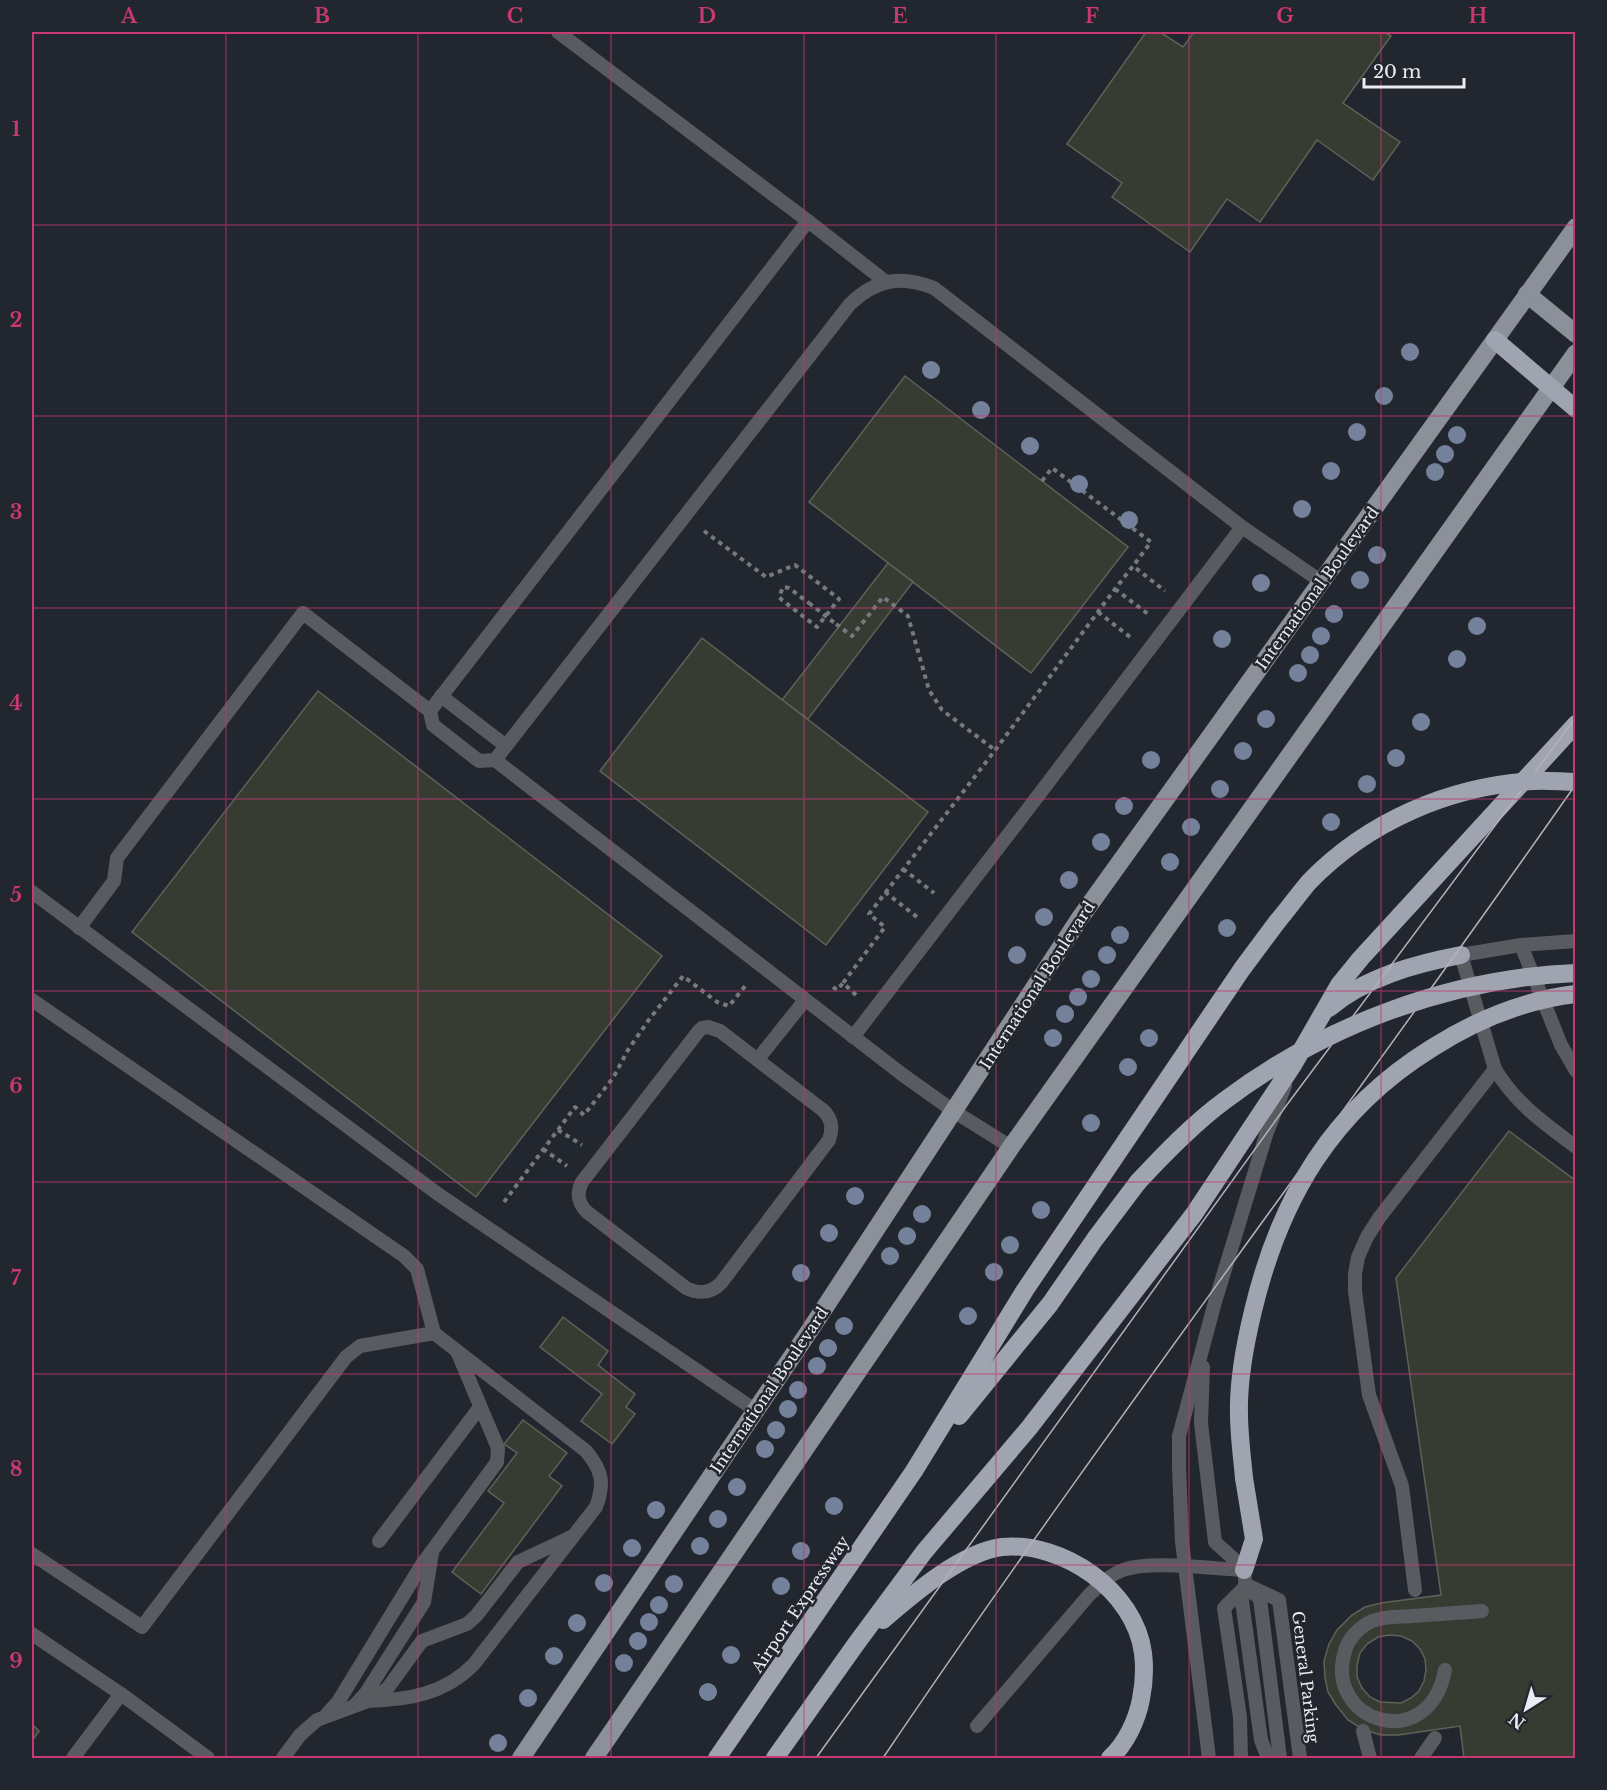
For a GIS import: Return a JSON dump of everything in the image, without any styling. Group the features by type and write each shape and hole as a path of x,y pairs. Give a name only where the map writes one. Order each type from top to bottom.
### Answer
{"highway":[{"path":"1495,340 1575,409"},
{"path":"775,1758 924,1552 1037,1419 1194,1214 1293,1065 1339,985 1575,724"},
{"path":"914,1471 1025,1290 1235,979 1277,922 1317,875 1347,848 1390,821 1436,800 1485,786 1536,781 1575,782"},
{"path":"1321,1015 1342,997 1361,986 1427,962 1461,955"},
{"path":"914,1471 1050,1304 1138,1182 1164,1154 1224,1101 1273,1068 1342,1031 1409,1004 1506,979 1575,973"},
{"path":"1245,1578 1254,1539 1244,1478 1239,1412 1244,1356 1251,1316 1277,1232 1304,1176 1319,1152 1344,1121 1409,1062 1480,1020 1547,999 1575,994"},
{"name":"Airport Expressway","path":"717,1758 914,1471"},
{"path":"856,1644 919,1589 983,1552 1002,1547 1022,1548 1050,1553 1080,1566 1103,1582 1122,1604 1134,1625 1143,1651 1144,1680 1139,1710 1129,1734 1110,1758"}],"main road":[{"name":"International Boulevard","path":"521,1758 955,1112 1080,918 1575,226"},
{"path":"1527,294 1575,334"},
{"path":"594,1758 1011,1148 1575,353"}],"lane":[{"path":"558,32 886,282"},
{"path":"430,711 808,221"},
{"path":"495,760 850,304 873,286 886,282 920,283 934,288 1242,526 1322,582"},
{"path":"853,1037 1242,526"},
{"path":"79,928 114,881 117,858 303,613 430,711 433,725 479,761 495,760 853,1037 955,1112 1011,1148"},
{"path":"441,696 506,746"},
{"path":"32,892 438,1194 755,1410"},
{"path":"1575,941 1521,945 1461,955 1495,1069 1505,1086 1524,1108 1575,1147"},
{"path":"1521,945 1561,1046 1575,1071"},
{"path":"32,1000 404,1256 417,1269 434,1333 586,1450 596,1464 602,1479 601,1494 596,1507 474,1664 463,1675 435,1691 404,1699 368,1701"},
{"path":"758,1059 805,1000"},
{"path":"702,1028 714,1028 720,1031 758,1059 825,1111 830,1118 832,1133 721,1283 715,1289 696,1293 586,1212 581,1206 578,1190 702,1028"},
{"path":"1209,1758 1185,1567 1179,1436 1215,1302 1266,1135 1293,1065"},
{"path":"1415,1590 1402,1486 1368,1395 1355,1291 1355,1274 1362,1247 1379,1218 1495,1069"},
{"path":"32,1554 142,1627 346,1357 360,1346 434,1333"},
{"name":"General Parking","path":"1204,1347 1202,1423 1215,1542 1260,1599 1280,1758"},
{"path":"327,1714 338,1702 421,1566 498,1462 498,1448 457,1351"},
{"path":"383,1536 480,1407"},
{"path":"283,1758 316,1720 327,1714 368,1701 387,1689 422,1641 467,1624 476,1616 518,1562 573,1536"},
{"path":"353,1706 366,1693 424,1602 433,1551"},
{"path":"977,1726 1089,1595 1103,1582 1122,1570 1140,1566 1185,1567 1245,1578"},
{"path":"1241,1758 1240,1717 1224,1608 1245,1578"},
{"path":"1245,1578 1242,1601 1261,1740 1268,1758"},
{"name":"General Parking","path":"1245,1578 1279,1600 1300,1758"},
{"path":"1445,1670 1442,1686 1434,1701 1423,1712 1408,1719 1392,1721 1376,1718 1361,1711 1349,1697 1342,1681 1341,1663 1346,1646 1357,1631 1372,1621 1389,1617 1482,1611"},
{"path":"32,1634 121,1694 208,1758"},
{"path":"73,1758 121,1694"},
{"path":"1363,1731 1370,1758"},
{"path":"1421,1758 1435,1738"}],"path":[{"path":"827,983 837,990 885,927 869,914 996,750 1151,542 1052,468 1042,481"},
{"path":"684,516 766,577 795,565 839,598 817,627 779,597 783,587 789,588 809,603 836,624 852,636 883,597 908,616 929,690 942,710 996,750"},
{"path":"1133,566 1167,593"},
{"path":"1115,589 1151,617"},
{"path":"1098,612 1133,639"},
{"path":"903,869 937,896"},
{"path":"885,892 920,919"},
{"path":"504,1202 575,1107 584,1115 601,1095 648,1021 684,976 717,1002 729,1006 746,984 752,989"},
{"path":"843,983 857,995"},
{"path":"558,1130 585,1148"},
{"path":"543,1149 570,1168"}],"building":[{"path":"1146,32 1160,32 1183,47 1194,32 1384,32 1391,36 1343,103 1400,142 1373,180 1317,140 1260,222 1227,199 1190,252 1112,197 1122,183 1067,144"},
{"path":"905,376 1128,547 1031,673 809,502"},
{"path":"888,563 913,582 808,719 782,700"},
{"path":"702,638 928,812 826,945 600,771"},
{"path":"318,691 662,956 476,1197 132,932"},
{"path":"1509,1131 1576,1181 1576,1758 1464,1758 1460,1726 1398,1735 1381,1735 1364,1730 1348,1720 1328,1692 1324,1661 1329,1644 1337,1630 1352,1615 1365,1607 1381,1603 1441,1595 1396,1278","holes":["1401,1636 1412,1641 1420,1649 1425,1659 1424,1681 1419,1691 1401,1703 1380,1702 1370,1697 1362,1688 1357,1677 1360,1653 1367,1644 1378,1637"]},
{"path":"563,1317 608,1351 598,1365 635,1394 626,1407 635,1414 612,1444 581,1421 602,1394 540,1347"},
{"path":"523,1420 567,1453 549,1476 562,1486 481,1594 452,1572 504,1503 488,1491 517,1453 504,1444"},
{"path":"32,1724 39,1731 32,1741"}],"tram line":[{"path":"816,1758 1286,1106 1576,717"},
{"path":"883,1758 1053,1513 1576,784"}]}
